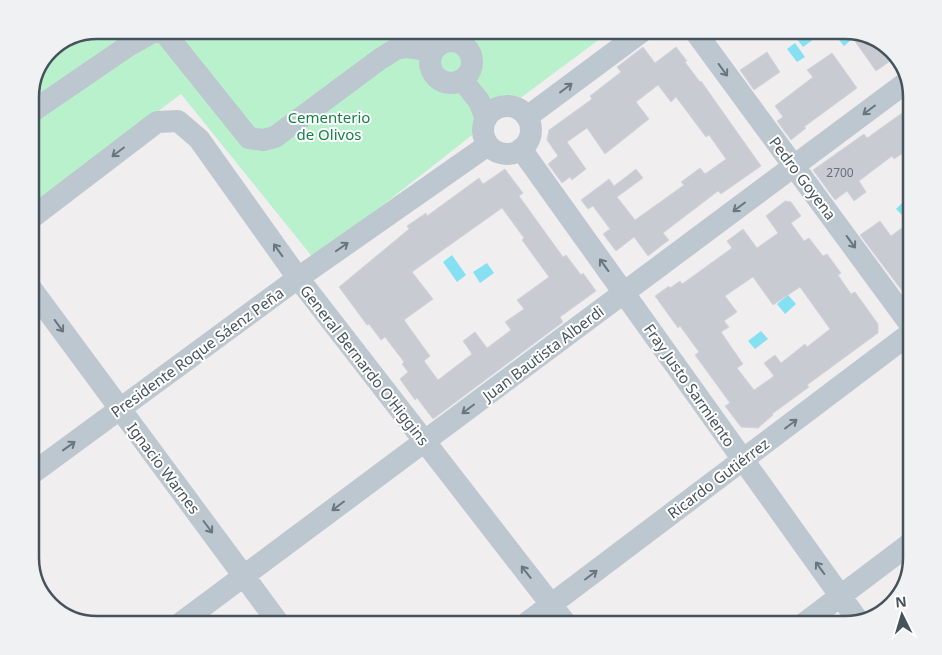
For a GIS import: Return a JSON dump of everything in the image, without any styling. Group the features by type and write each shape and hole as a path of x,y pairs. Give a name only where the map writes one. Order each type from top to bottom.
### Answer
{"street":[{"path":"39,107 140,39"},
{"path":"170,39 249,138 263,140 275,137 396,49 421,49 448,39 463,45 471,56 470,70 462,80 449,82 437,77 430,65 431,58 448,39"},
{"path":"527,117 632,39"},
{"name":"Pedro Goyena","path":"701,39 903,315"},
{"path":"462,80 488,109"},
{"name":"Juan Bautista Alberdi","path":"190,616 902,85"},
{"path":"508,106 515,108 527,117 531,130 530,138 521,149 508,154 494,150 488,145 483,131 488,109 508,106"},
{"name":"General Bernardo O'Higgins","path":"39,212 157,122 178,121 199,139 298,278 423,442 561,616"},
{"name":"Presidente Roque Sáenz Peña","path":"39,468 298,278 488,145"},
{"name":"Fray Justo Sarmiento","path":"521,149 855,616"},
{"name":"Ignacio Warnes","path":"39,299 273,616"},
{"name":"Ricardo Gutiérrez","path":"536,616 903,339"},
{"path":"814,616 903,549"}],"green space":[{"name":"Cementerio de Olivos","path":"96,39 600,39 499,114 314,259 181,94 39,201 39,93 41,82 48,64 64,48 74,43"}],"water":[{"path":"797,39 814,39 803,47"},
{"path":"838,39 850,39 851,40 844,46"},
{"path":"795,43 805,57 797,62 787,49"},
{"path":"903,202 903,216 896,209"},
{"path":"452,255 466,275 457,282 443,262"},
{"path":"487,263 494,273 480,283 473,272"},
{"path":"788,295 796,304 785,314 777,304"},
{"path":"761,331 768,339 755,349 748,341"}],"building":[{"path":"853,39 878,48 891,60 876,71"},
{"path":"643,47 655,63 676,47 761,166 721,194 718,191 663,233 669,240 648,256 634,237 616,251 603,234 610,229 593,206 588,209 581,200 609,179 614,186 636,169 643,178 617,197 635,220 684,185 681,182 700,168 705,174 726,159 709,135 706,137 676,97 671,102 658,85 636,102 649,119 605,154 587,128 567,142 586,169 572,180 570,177 562,183 548,164 558,156 547,140 549,130 592,99 590,96 621,72 617,67"},
{"path":"767,52 780,72 754,90 740,70"},
{"path":"832,53 857,88 804,127 806,128 791,140 777,121 783,117 775,106 813,77 807,70"},
{"path":"903,112 903,153 894,159 892,156 859,181 866,192 854,201 847,191 835,200 813,170 864,134 867,138"},
{"path":"505,169 523,193 519,196 563,257 566,255 581,275 583,273 596,291 560,317 563,322 433,419 417,398 415,400 400,379 408,372 402,364 404,362 385,337 381,340 369,324 367,325 339,287 409,229 407,226 426,213 427,216 479,178 483,184","holes":["502,208 524,238 522,240 549,277 517,300 524,309 505,322 511,330 487,348 475,332 463,341 472,354 438,380 424,361 430,356 404,320 433,299 412,272"]},
{"path":"785,201 791,202 801,216 791,223 804,241 809,238 823,256 827,254 841,273 838,275 851,294 855,292 878,324 878,333 807,385 809,387 772,414 758,428 741,427 725,406 730,403 695,355 699,352 680,326 678,328 655,296 680,281 682,284 732,248 727,241 743,229 757,248 778,233 766,216","holes":["753,277 773,305 800,287 830,329 807,347 805,344 781,363 775,355 764,363 774,376 754,390 737,368 743,364 721,332 729,327 724,321 737,312 725,296"]},
{"path":"880,221 891,236 902,228 903,292 860,235"}]}
